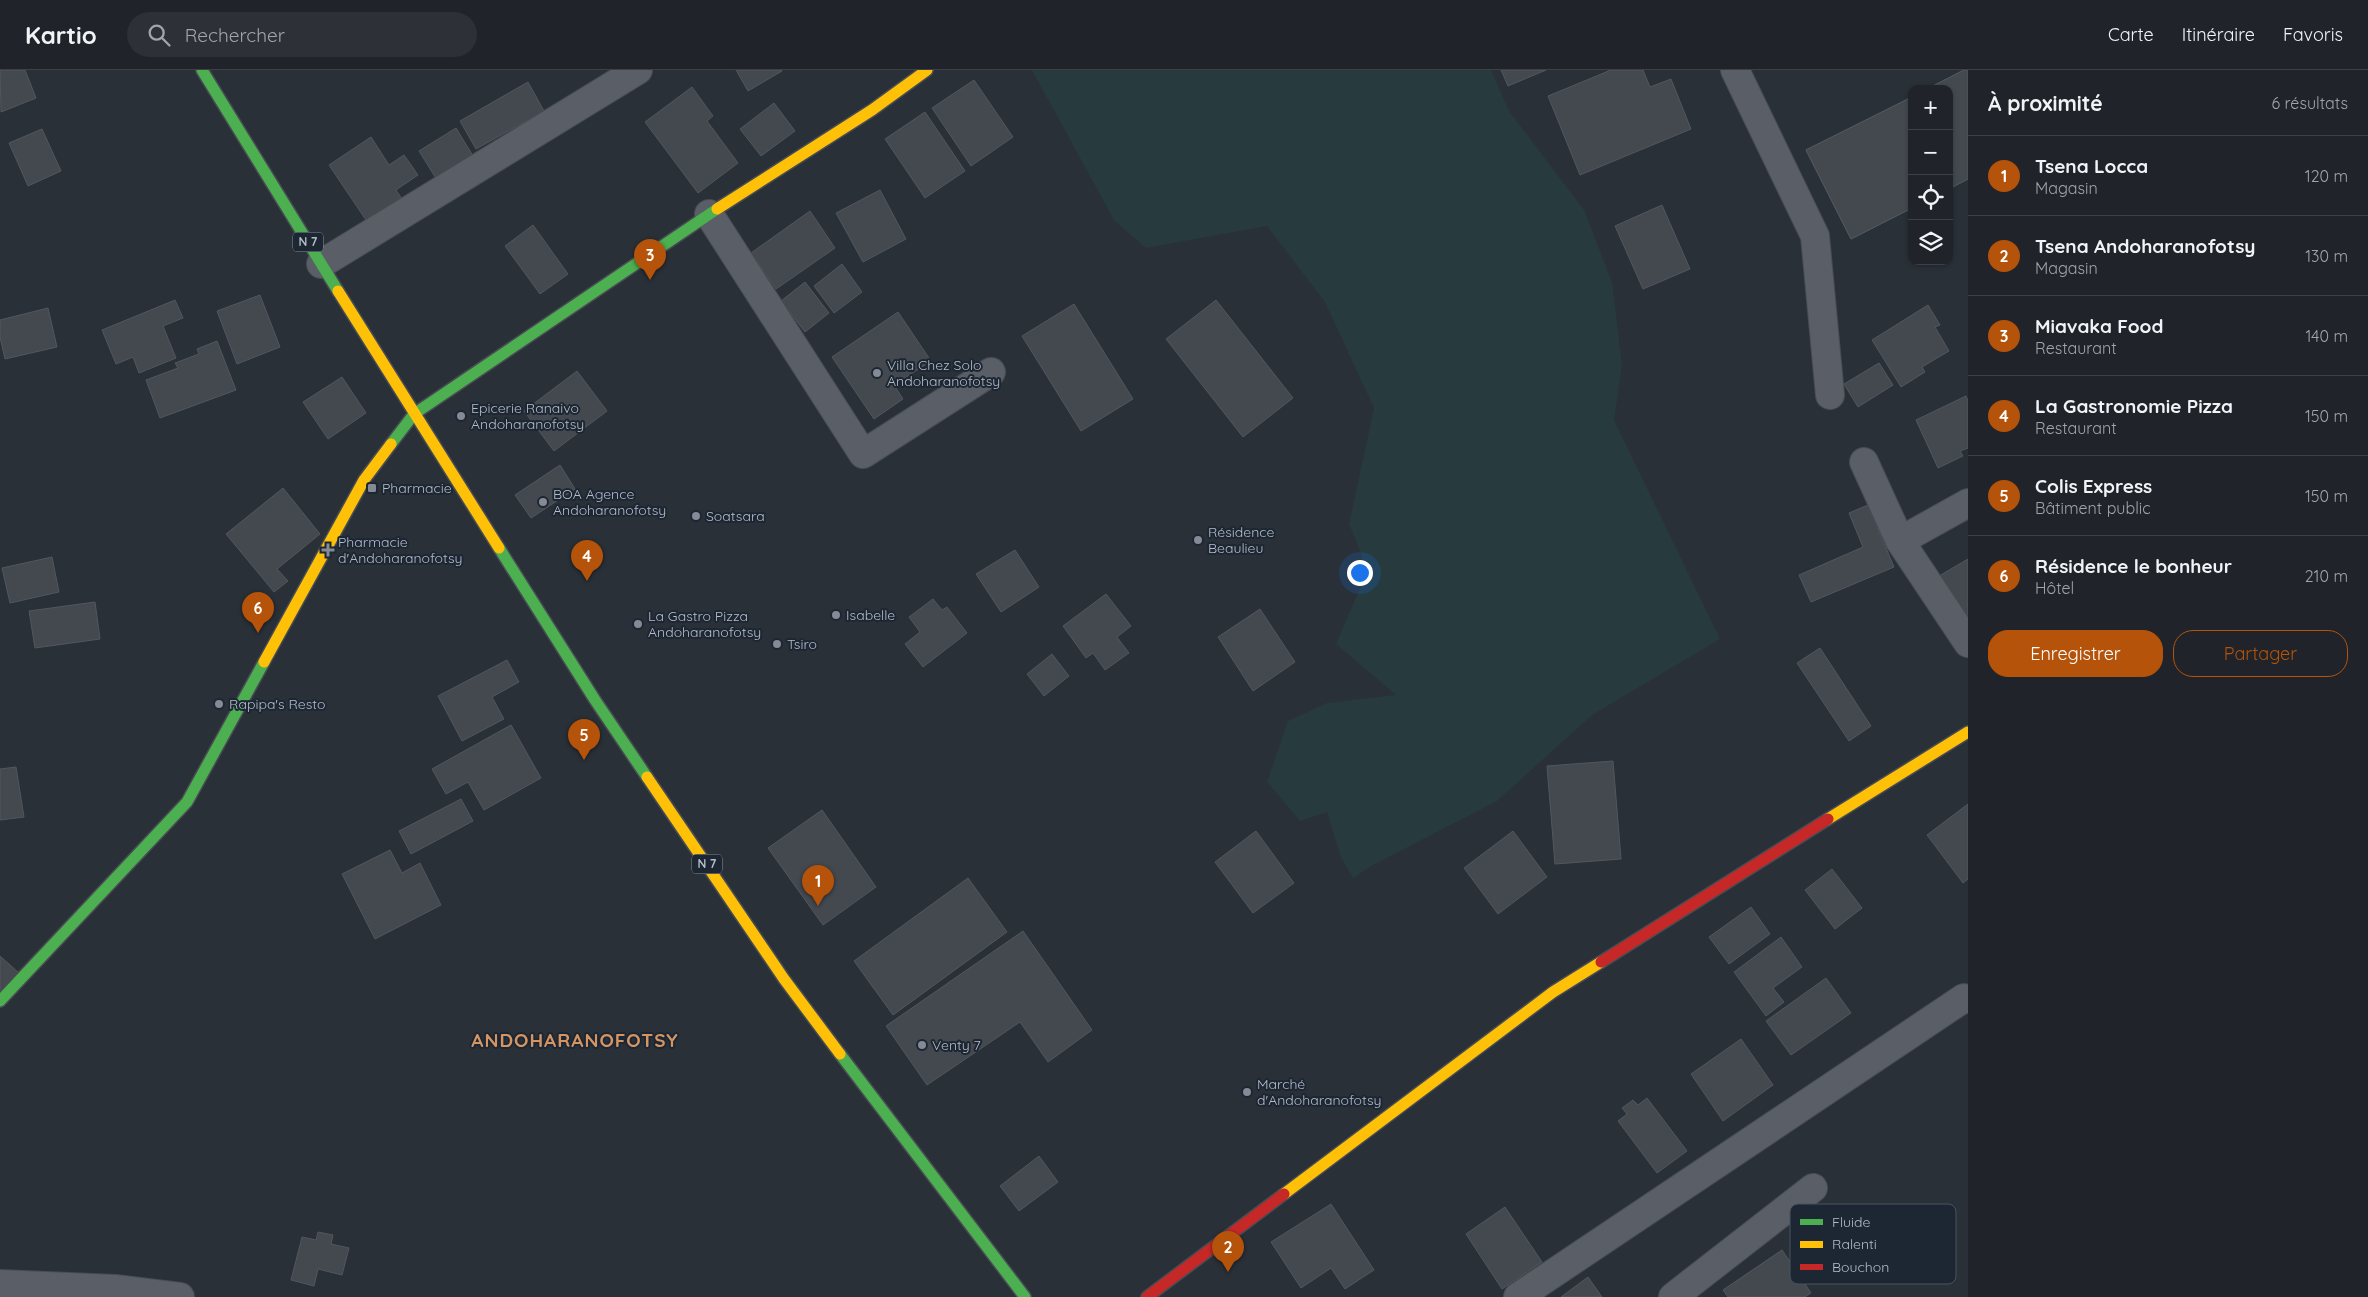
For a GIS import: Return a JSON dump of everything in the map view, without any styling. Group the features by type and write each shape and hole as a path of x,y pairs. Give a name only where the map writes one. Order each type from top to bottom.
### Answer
{"street":[{"name":"N 7","path":"202,70 414,414 595,700 784,978 943,1192 1025,1297"},
{"path":"321,264 638,70"},
{"path":"0,1001 187,802 364,480 414,414 709,214 872,110 927,70"},
{"path":"1735,70 1815,236 1830,395"},
{"path":"709,214 863,454 991,372"},
{"path":"1864,462 1900,541 1968,643"},
{"path":"1900,541 1968,503"},
{"path":"1146,1297 1553,992 1968,732"},
{"path":"1518,1297 1964,998 1968,999"},
{"path":"1792,1204 1813,1188"},
{"path":"1673,1297 1790,1206"},
{"path":"0,1284 115,1289 180,1297"}],"green space":[{"path":"1032,70 1491,70 1509,111 1584,210 1612,282 1622,365 1614,420 1720,639 1592,715 1497,801 1373,865 1353,878 1341,857 1327,812 1300,821 1267,782 1288,721 1327,703 1396,695 1336,644 1365,577 1361,553 1349,524 1374,408 1325,302 1267,226 1146,248 1114,220"}],"building":[{"path":"0,70 25,70 36,98 1,112"},
{"path":"736,70 781,70 782,71 748,91"},
{"path":"1501,70 1546,70 1508,86"},
{"path":"1611,70 1643,70 1650,87 1671,79 1691,129 1580,175 1548,96"},
{"path":"1964,70 1968,70 1968,179 1953,187 1953,85 1935,85"},
{"path":"1964,70 1968,70 1968,179 1953,187 1953,85 1935,85"},
{"path":"974,80 1013,137 971,166 932,108"},
{"path":"528,82 544,111 476,149 460,121"},
{"path":"692,87 713,116 707,121 738,163 698,193 645,122"},
{"path":"1908,99 1908,210 1851,239 1806,150"},
{"path":"1908,99 1908,210 1851,239 1806,150"},
{"path":"774,103 795,131 761,156 740,129"},
{"path":"925,112 965,171 925,198 885,139"},
{"path":"456,128 473,156 437,180 419,151"},
{"path":"42,129 61,171 28,186 9,143"},
{"path":"371,137 389,165 404,155 418,175 396,190 402,199 368,223 329,165"},
{"path":"880,190 906,239 863,262 836,213"},
{"path":"1662,205 1690,269 1643,289 1615,226"},
{"path":"810,211 835,248 776,289 751,253"},
{"path":"533,225 568,274 540,294 505,246"},
{"path":"842,264 862,292 834,313 814,286"},
{"path":"805,282 829,313 805,332 781,301"},
{"path":"260,295 280,347 237,364 217,311"},
{"path":"175,300 183,318 163,326 176,358 139,373 133,357 116,364 102,330"},
{"path":"1216,300 1293,398 1243,437 1166,339"},
{"path":"1074,304 1133,399 1081,431 1022,336"},
{"path":"1928,305 1940,325 1935,327 1949,351 1922,367 1925,372 1901,387 1872,340"},
{"path":"48,308 57,347 5,359 0,337 0,320"},
{"name":"Villa Chez Solo Andoharanofotsy","path":"898,312 931,361 894,385 903,399 874,419 832,357"},
{"path":"217,341 236,390 160,418 146,380 178,368 175,363 199,354 197,349"},
{"path":"1879,363 1893,385 1858,407 1844,384"},
{"path":"577,371 607,411 554,451 524,411"},
{"path":"342,377 366,413 328,439 303,402"},
{"path":"1966,396 1968,401 1968,448 1960,451 1963,456 1938,468 1916,420"},
{"path":"560,465 575,489 531,518 515,495"},
{"path":"283,488 320,534 277,569 288,581 274,592 226,534"},
{"path":"1868,505 1894,567 1811,602 1799,575 1863,547 1849,513"},
{"path":"1015,550 1039,587 1001,612 976,574"},
{"path":"52,557 59,592 10,603 2,568"},
{"path":"1968,559 1968,624 1939,576"},
{"path":"1106,594 1131,626 1117,637 1129,653 1105,670 1093,653 1086,658 1063,626"},
{"path":"933,599 942,610 947,607 967,633 923,667 905,644 920,632 909,617"},
{"path":"95,602 100,639 35,648 29,611"},
{"path":"1260,609 1295,662 1253,691 1218,637"},
{"path":"1820,648 1871,726 1849,741 1797,663"},
{"path":"1052,654 1069,676 1044,696 1027,674"},
{"path":"507,660 519,682 492,697 504,719 462,741 438,696"},
{"path":"511,725 541,778 484,810 468,782 446,794 432,769"},
{"path":"1613,761 1621,859 1555,864 1547,766"},
{"path":"16,767 24,817 0,820 0,769"},
{"path":"461,799 473,821 411,854 399,831"},
{"path":"1968,804 1968,879 1963,883 1927,835"},
{"path":"822,810 876,887 823,925 768,848"},
{"path":"1256,831 1294,883 1253,913 1215,862"},
{"path":"1513,831 1547,877 1498,914 1464,868"},
{"path":"390,850 402,873 420,863 441,905 375,939 342,874"},
{"path":"1832,869 1862,908 1835,929 1805,890"},
{"path":"968,878 1007,932 893,1015 854,961"},
{"path":"1751,907 1770,934 1729,964 1709,937"},
{"path":"1023,931 1092,1030 1048,1062 1020,1022 927,1085 886,1026"},
{"path":"1781,937 1802,967 1773,988 1784,1002 1766,1016 1734,972"},
{"path":"0,956 19,973 0,993"},
{"path":"1826,978 1851,1013 1791,1055 1766,1021"},
{"path":"1741,1039 1773,1085 1723,1121 1691,1074"},
{"path":"1647,1098 1687,1151 1657,1173 1618,1121 1627,1114 1622,1108 1633,1100 1638,1105"},
{"path":"1039,1156 1058,1182 1019,1211 1000,1186"},
{"path":"1331,1204 1374,1270 1345,1289 1331,1268 1301,1288 1271,1242"},
{"path":"1505,1207 1542,1262 1502,1289 1466,1234"},
{"path":"318,1232 333,1235 331,1244 349,1248 342,1275 318,1269 314,1286 291,1280 302,1237 316,1240"},
{"path":"1782,1250 1790,1262 1790,1284 1805,1284 1811,1293 1805,1297 1728,1297 1723,1290"},
{"path":"1588,1277 1602,1297 1561,1297"}],"traffic: fast":[{"path":"202,70 338,291"},
{"path":"391,444 414,414 717,209"},
{"path":"499,548 595,700 647,777"},
{"path":"0,1001 187,802 264,662"},
{"path":"840,1054 1025,1297"}],"traffic: slow":[{"path":"717,209 872,110 927,70"},
{"path":"338,291 499,548"},
{"path":"264,662 364,480 391,444"},
{"path":"1828,819 1968,732"},
{"path":"647,777 784,979 840,1054"},
{"path":"1284,1194 1553,992 1601,962"}],"traffic: jam":[{"path":"1601,962 1828,819"},
{"path":"1147,1297 1284,1194"}],"place":[{"name":"Miavaka Food","path":"650,280"},
{"name":"Villa Chez Solo Andoharanofotsy","path":"877,373"},
{"name":"Epicerie Ranaivo Andoharanofotsy","path":"461,416"},
{"name":"Pharmacie","path":"372,488"},
{"name":"BOA Agence Andoharanofotsy","path":"543,502"},
{"name":"Soatsara","path":"696,516"},
{"name":"Résidence Beaulieu","path":"1198,540"},
{"name":"Pharmacie d'Andoharanofotsy","path":"328,550"},
{"name":"La Gastronomie Pizza","path":"587,581"},
{"name":"Isabelle","path":"836,615"},
{"name":"La Gastro Pizza Andoharanofotsy","path":"638,624"},
{"name":"Résidence le bonheur","path":"258,633"},
{"name":"Tsiro","path":"777,644"},
{"name":"Rapipa's Resto","path":"219,704"},
{"name":"Colis Express","path":"584,760"},
{"name":"Tsena Locca","path":"818,906"},
{"name":"Venty 7","path":"922,1045"},
{"name":"Marché d'Andoharanofotsy","path":"1247,1092"},
{"name":"Tsena Andoharanofotsy","path":"1228,1272"}],"district":[{"name":"ANDOHARANOFOTSY","path":"575,1040"}]}
